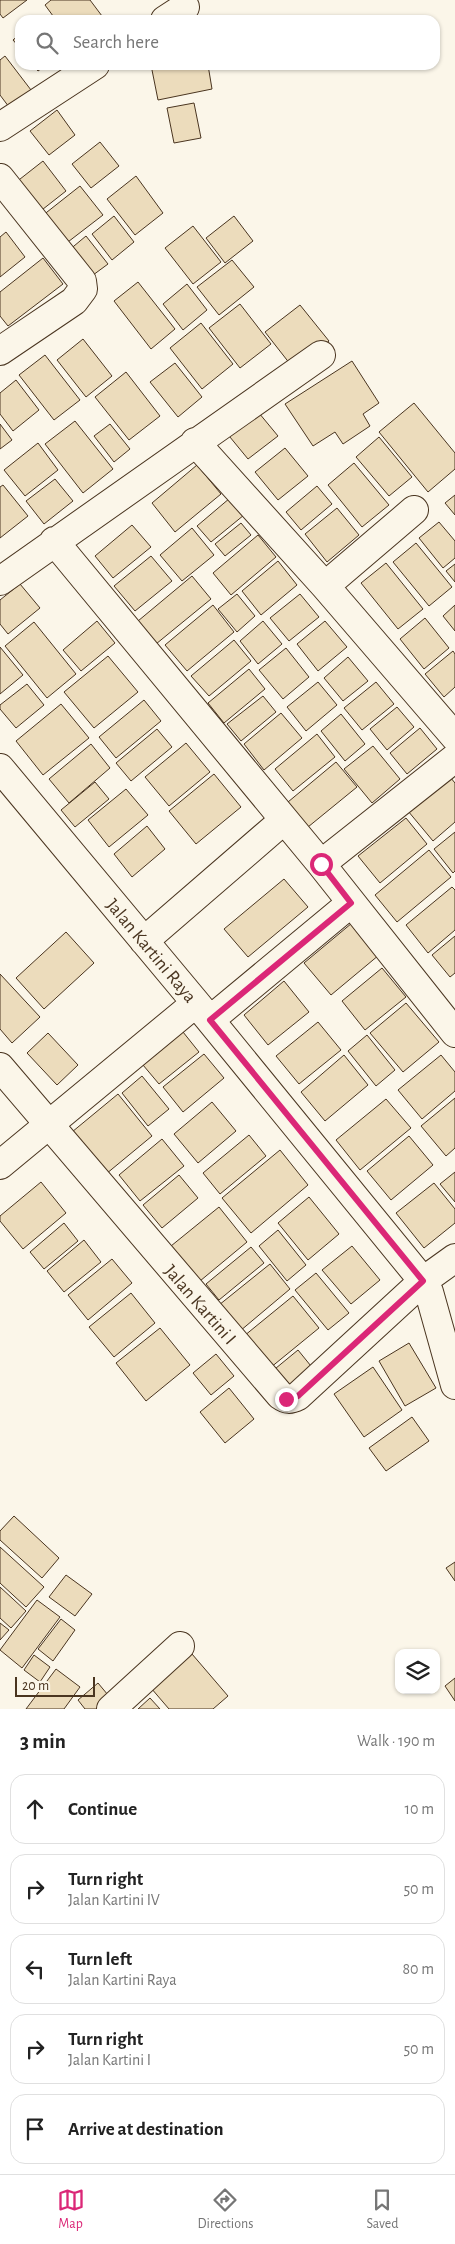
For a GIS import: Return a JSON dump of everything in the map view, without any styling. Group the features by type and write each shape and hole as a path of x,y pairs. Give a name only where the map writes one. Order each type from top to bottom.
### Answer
{"street":[{"path":"0,126 87,70"},
{"path":"0,178 82,281 83,289 74,300 0,351"},
{"path":"0,581 54,541 320,355"},
{"path":"195,442 451,723"},
{"path":"325,586 414,510"},
{"path":"54,541 321,864 455,1033"},
{"path":"321,864 455,758"},
{"name":"Jalan Kartini Raya","path":"0,768 203,1011 423,1281 429,1292 455,1385"},
{"path":"144,941 284,820"},
{"path":"0,1165 48,1125 351,903"},
{"name":"Jalan Kartini I","path":"0,1067 280,1395 286,1399 291,1400 298,1396 423,1281"},
{"path":"423,1281 455,1258"},
{"path":"111,1709 180,1646"}],"building":[{"path":"0,0 27,0 3,18 0,14"},
{"path":"51,0 90,0 101,15 52,15 45,5"},
{"path":"5,56 31,90 9,107 0,95 0,60"},
{"path":"152,70 209,70 212,89 158,100"},
{"path":"194,103 201,138 174,143 167,108"},
{"path":"57,110 75,135 49,155 30,131"},
{"path":"100,142 119,166 91,188 72,164"},
{"path":"43,161 66,191 38,213 15,183"},
{"path":"136,176 163,213 135,235 107,199"},
{"path":"80,186 103,215 64,245 42,216"},
{"path":"114,216 134,242 112,260 92,234"},
{"path":"234,216 253,241 225,263 206,238"},
{"path":"193,226 221,262 193,284 165,248"},
{"path":"6,232 25,257 0,277 0,237"},
{"path":"86,236 108,264 89,278 68,251"},
{"path":"43,258 63,284 8,326 0,316 0,292"},
{"path":"232,260 254,287 219,315 197,287"},
{"path":"138,282 175,329 151,349 114,301"},
{"path":"187,284 207,310 183,330 163,304"},
{"path":"240,304 271,344 240,368 209,328"},
{"path":"300,305 329,341 294,369 265,332"},
{"path":"201,323 233,364 202,389 170,348"},
{"path":"83,339 112,376 86,397 57,360"},
{"path":"45,355 80,400 54,420 19,375"},
{"path":"352,361 379,403 363,414 370,426 343,444 335,432 313,446 285,404"},
{"path":"175,363 202,397 178,417 150,382"},
{"path":"126,372 160,416 129,440 95,397"},
{"path":"16,380 39,410 13,431 0,414 0,393"},
{"path":"414,403 455,453 455,469 428,492 379,432"},
{"path":"254,407 278,436 248,459 225,431"},
{"path":"75,421 113,469 83,493 45,444"},
{"path":"0,424 12,440 0,449"},
{"path":"110,424 130,449 114,462 94,436"},
{"path":"379,437 412,477 389,496 356,457"},
{"path":"38,443 58,470 25,496 4,470"},
{"path":"285,448 308,476 278,500 255,472"},
{"path":"354,463 389,505 362,527 328,485"},
{"path":"197,465 221,494 175,532 152,503"},
{"path":"55,479 73,501 44,524 26,501"},
{"path":"3,485 28,516 0,538 0,487"},
{"path":"317,486 332,504 301,530 286,512"},
{"path":"455,495 455,515 445,503"},
{"path":"230,498 244,515 211,542 197,526"},
{"path":"337,508 359,535 327,562 305,534"},
{"path":"439,522 455,541 455,558 443,568 419,538"},
{"path":"241,523 251,535 225,556 215,544"},
{"path":"132,525 151,547 113,578 95,556"},
{"path":"192,528 214,555 182,581 160,555"},
{"path":"258,535 276,557 231,595 213,573"},
{"path":"416,543 452,587 429,606 393,562"},
{"path":"151,556 172,581 135,611 114,586"},
{"path":"278,561 297,585 261,615 242,591"},
{"path":"386,563 423,609 398,629 361,583"},
{"path":"455,564 455,582 446,571"},
{"path":"192,576 211,599 156,644 138,621"},
{"path":"20,584 40,608 8,634 0,624 0,600"},
{"path":"237,594 255,616 237,632 218,609"},
{"path":"300,594 319,617 289,641 270,618"},
{"path":"213,605 234,632 187,671 165,645"},
{"path":"455,605 455,631 443,616"},
{"path":"425,618 449,648 424,669 400,639"},
{"path":"97,621 115,643 81,671 63,650"},
{"path":"263,621 282,644 258,664 240,641"},
{"path":"325,621 347,647 318,671 297,644"},
{"path":"34,622 76,674 47,698 5,646"},
{"path":"234,640 251,661 209,696 191,676"},
{"path":"0,647 23,675 0,694"},
{"path":"286,648 309,677 283,699 259,670"},
{"path":"453,651 455,654 455,687 444,697 425,674"},
{"path":"108,656 138,692 94,728 64,692"},
{"path":"348,657 368,681 343,701 324,678"},
{"path":"249,669 265,689 224,723 208,703"},
{"path":"318,682 337,705 306,731 287,707"},
{"path":"376,682 394,704 362,730 344,708"},
{"path":"27,684 44,705 16,728 0,709 0,705"},
{"path":"263,696 276,712 241,741 227,724"},
{"path":"144,700 161,721 116,758 99,737"},
{"path":"61,704 89,738 43,775 16,741"},
{"path":"397,707 414,727 387,750 370,729"},
{"path":"281,713 302,738 264,770 244,744"},
{"path":"341,714 365,744 345,761 321,731"},
{"path":"420,728 437,749 407,774 390,753"},
{"path":"157,729 172,747 131,781 116,763"},
{"path":"317,734 335,757 293,791 275,769"},
{"path":"186,743 210,772 169,806 145,777"},
{"path":"91,744 110,768 69,803 49,779"},
{"path":"373,746 400,779 372,803 344,769"},
{"path":"336,762 357,787 308,827 288,802"},
{"path":"214,774 241,807 196,844 169,811"},
{"path":"450,777 455,783 455,822 433,841 408,811"},
{"path":"95,782 109,799 75,827 61,810"},
{"path":"126,789 148,815 109,847 88,820"},
{"path":"406,818 427,844 380,883 358,856"},
{"path":"147,826 165,849 132,877 114,854"},
{"path":"455,832 455,871 453,873 434,849"},
{"path":"429,850 451,877 397,922 375,895"},
{"path":"284,879 308,907 248,957 224,929"},
{"path":"452,887 455,890 455,930 428,953 406,925"},
{"path":"352,923 379,955 331,995 304,963"},
{"path":"66,932 94,963 44,1009 16,978"},
{"path":"455,936 455,973 450,977 432,955"},
{"path":"382,968 406,997 365,1030 342,1001"},
{"path":"0,974 40,1017 12,1043 0,1029"},
{"path":"284,981 309,1012 268,1045 244,1015"},
{"path":"406,1003 439,1042 403,1072 370,1033"},
{"path":"318,1022 341,1050 299,1084 276,1056"},
{"path":"183,1032 199,1052 159,1084 143,1065"},
{"path":"48,1033 78,1065 57,1085 27,1053"},
{"path":"367,1035 395,1070 376,1086 348,1051"},
{"path":"204,1054 224,1078 183,1112 163,1087"},
{"path":"344,1055 368,1085 325,1121 301,1092"},
{"path":"441,1055 455,1072 455,1091 422,1119 398,1090"},
{"path":"142,1076 169,1109 148,1126 122,1093"},
{"path":"118,1094 152,1136 106,1174 72,1132"},
{"path":"455,1098 455,1148 446,1156 421,1126"},
{"path":"386,1099 411,1128 360,1170 336,1140"},
{"path":"212,1102 236,1131 198,1163 174,1134"},
{"path":"249,1135 266,1156 220,1194 203,1173"},
{"path":"409,1136 433,1165 391,1200 367,1171"},
{"path":"162,1139 184,1166 140,1201 119,1175"},
{"path":"280,1150 308,1185 251,1233 222,1198"},
{"path":"455,1172 455,1202 440,1184"},
{"path":"179,1175 198,1198 162,1228 143,1205"},
{"path":"41,1182 66,1213 23,1249 0,1221 0,1216"},
{"path":"434,1183 455,1209 455,1223 424,1248 396,1213"},
{"path":"309,1197 339,1234 308,1260 278,1223"},
{"path":"219,1207 247,1242 200,1281 171,1246"},
{"path":"64,1223 78,1241 44,1269 30,1252"},
{"path":"278,1230 306,1265 287,1281 259,1246"},
{"path":"84,1240 101,1262 64,1292 47,1271"},
{"path":"352,1246 380,1280 351,1304 322,1270"},
{"path":"251,1247 264,1263 219,1300 206,1284"},
{"path":"112,1259 132,1283 88,1320 68,1295"},
{"path":"270,1264 290,1289 240,1331 219,1305"},
{"path":"316,1273 349,1313 328,1330 295,1290"},
{"path":"131,1293 155,1323 114,1357 89,1327"},
{"path":"293,1296 319,1328 270,1368 244,1336"},
{"path":"160,1328 190,1365 146,1401 116,1363"},
{"path":"409,1343 436,1388 405,1406 379,1361"},
{"path":"298,1350 315,1371 287,1394 270,1373"},
{"path":"216,1354 234,1376 211,1395 193,1373"},
{"path":"373,1367 402,1410 364,1437 334,1394"},
{"path":"229,1388 254,1419 225,1443 200,1412"},
{"path":"412,1417 429,1441 386,1471 369,1448"},
{"path":"14,1516 59,1558 42,1578 0,1540 0,1531"},
{"path":"0,1547 44,1587 26,1607 0,1583"},
{"path":"455,1562 455,1581 446,1568"},
{"path":"66,1575 92,1594 75,1616 49,1597"},
{"path":"0,1587 26,1611 11,1628 0,1618"},
{"path":"37,1600 60,1617 22,1668 0,1650"},
{"path":"61,1619 75,1630 53,1661 38,1649"},
{"path":"0,1623 9,1630 0,1640"},
{"path":"192,1654 228,1696 213,1709 169,1709 151,1688"},
{"path":"34,1655 50,1667 40,1682 24,1670"},
{"path":"56,1669 80,1687 64,1709 26,1709"},
{"path":"455,1678 455,1701 445,1686"},
{"path":"98,1683 113,1701 104,1709 85,1709 78,1700"},
{"path":"150,1698 160,1709 138,1709"}],"route":[{"path":"286,1399 291,1400 298,1396 423,1281 210,1020 351,903 321,864"}]}
